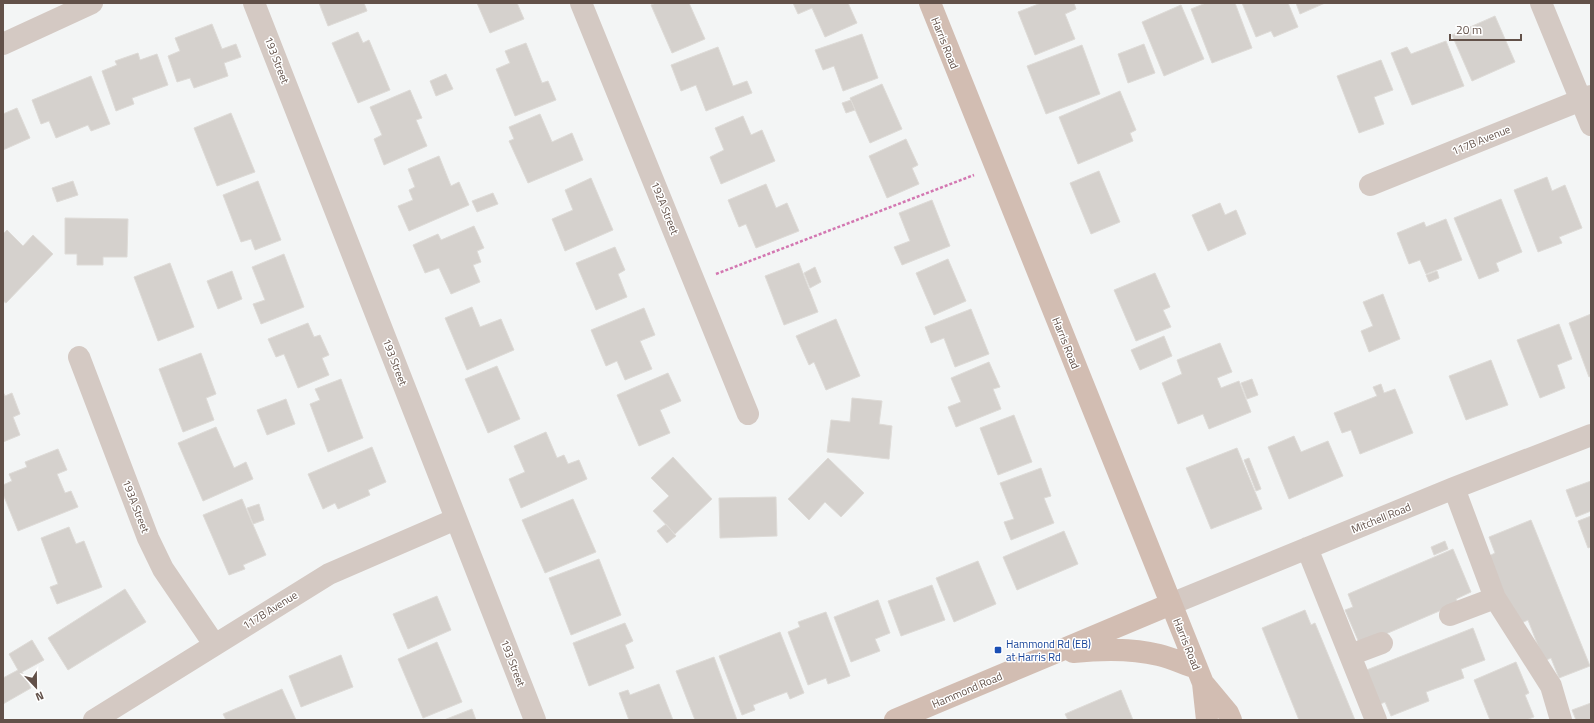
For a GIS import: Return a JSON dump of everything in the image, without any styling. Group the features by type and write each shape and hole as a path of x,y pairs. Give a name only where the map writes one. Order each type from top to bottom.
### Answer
{"main road":[{"name":"Harris Road","path":"930,3 1200,676 1207,720"},
{"name":"Hammond Road","path":"895,720 1172,604"},
{"path":"1052,654 1100,649 1131,650 1160,655 1200,676"},
{"name":"Harris Road","path":"1200,676 1228,713 1231,720"}],"street":[{"path":"3,44 92,3"},
{"name":"193 Street","path":"254,3 535,720"},
{"name":"192A Street","path":"581,3 696,282 748,414"},
{"path":"1541,3 1586,98 1591,125"},
{"name":"117B Avenue","path":"1370,185 1586,98"},
{"name":"193A Street","path":"79,357 148,538 163,569 214,644"},
{"name":"Mitchell Road","path":"1172,604 1454,488 1591,435"},
{"path":"1454,488 1495,598 1551,686 1560,720"},
{"name":"117B Avenue","path":"94,720 214,644 329,574 456,519"},
{"path":"1307,548 1376,720"},
{"path":"1450,615 1495,598"},
{"path":"1350,655 1382,644"}],"path":[{"path":"696,282 972,175 996,168"}],"building":[{"path":"319,3 364,3 367,11 328,26"},
{"path":"477,3 517,3 524,19 490,33"},
{"path":"656,3 689,3 705,39 672,53 651,5"},
{"path":"793,3 848,3 857,23 825,37 812,8 798,14"},
{"path":"1041,3 1074,3 1076,9 1065,14 1075,39 1035,55 1018,12"},
{"path":"1206,3 1235,3 1252,48 1212,63 1191,9"},
{"path":"1242,3 1288,3 1298,27 1274,37 1271,31 1256,37"},
{"path":"1296,3 1325,3 1300,14"},
{"path":"1181,5 1204,59 1164,76 1142,22"},
{"path":"1495,16 1515,62 1472,81 1452,35"},
{"path":"212,24 222,49 236,44 241,57 224,63 228,76 194,88 190,78 177,82 168,56 180,51 175,38"},
{"path":"358,32 363,43 369,40 390,90 358,103 332,43"},
{"path":"862,34 878,78 843,91 834,66 823,70 815,50"},
{"path":"1446,41 1464,86 1412,105 1391,53 1407,47 1411,54"},
{"path":"526,43 542,83 548,81 556,100 515,116 496,69 510,63 505,51"},
{"path":"1144,44 1155,73 1128,83 1118,54"},
{"path":"1082,45 1100,94 1046,114 1027,66"},
{"path":"718,47 733,86 747,81 752,93 706,111 696,85 681,91 671,65"},
{"path":"138,53 140,60 157,54 168,85 132,98 134,104 116,111 102,71 117,65 115,61"},
{"path":"1381,60 1393,90 1374,97 1384,124 1359,133 1337,76"},
{"path":"446,74 453,89 436,96 430,81"},
{"path":"91,76 110,124 91,131 88,125 56,138 49,121 41,124 32,100"},
{"path":"882,84 902,129 870,143 850,98"},
{"path":"410,90 422,118 416,120 427,146 384,165 374,139 382,135 370,107"},
{"path":"1120,91 1136,130 1130,133 1133,141 1078,164 1059,117"},
{"path":"851,100 855,110 846,113 842,103"},
{"path":"17,108 30,138 3,150 3,114"},
{"path":"231,113 255,172 217,186 194,128"},
{"path":"540,114 552,142 572,133 583,160 528,183 509,141 514,139 509,127"},
{"path":"743,116 751,135 762,130 775,161 721,184 710,157 724,150 715,128"},
{"path":"906,139 918,165 912,168 919,184 887,198 869,156"},
{"path":"439,156 451,186 459,182 469,205 409,231 398,206 413,200 409,190 415,187 408,169"},
{"path":"1099,171 1120,222 1091,234 1070,183"},
{"path":"1547,177 1552,191 1565,185 1582,228 1559,237 1562,243 1538,252 1514,190"},
{"path":"591,178 613,230 565,251 552,219 573,210 565,190"},
{"path":"73,181 78,195 57,202 52,188"},
{"path":"258,181 281,240 255,250 251,239 241,242 223,195"},
{"path":"766,184 776,208 787,203 799,231 756,248 746,224 739,227 728,200"},
{"path":"493,193 498,204 477,212 472,201"},
{"path":"1501,199 1522,252 1496,263 1499,271 1479,279 1454,218"},
{"path":"932,200 950,246 902,265 894,247 910,241 899,213"},
{"path":"1220,203 1225,215 1236,210 1246,234 1208,251 1192,215"},
{"path":"65,218 128,219 127,257 103,257 103,265 77,265 77,254 65,254"},
{"path":"1446,219 1462,260 1426,274 1420,260 1409,264 1397,233 1424,222 1426,227"},
{"path":"474,226 484,248 477,251 481,262 473,265 480,282 451,294 439,268 425,273 413,245 438,234 441,240"},
{"path":"7,230 23,246 33,235 53,254 6,303 3,301 3,234"},
{"path":"615,247 625,270 618,274 627,297 596,310 576,263"},
{"path":"284,254 304,307 261,324 253,304 265,300 252,267"},
{"path":"948,259 966,301 934,315 916,273"},
{"path":"170,263 194,327 158,341 134,277"},
{"path":"799,263 818,312 784,325 765,276"},
{"path":"815,267 821,282 810,288 804,273"},
{"path":"232,271 242,299 218,309 207,281"},
{"path":"1437,271 1439,278 1429,282 1426,275"},
{"path":"1155,273 1170,307 1163,310 1171,327 1136,341 1114,290"},
{"path":"1383,294 1400,339 1369,352 1361,331 1373,326 1363,302"},
{"path":"472,307 480,327 501,319 514,350 467,370 445,318"},
{"path":"644,308 655,335 640,341 652,369 625,380 617,361 606,366 591,330"},
{"path":"971,309 989,354 955,367 944,338 931,343 925,327"},
{"path":"1591,314 1591,376 1589,377 1569,323"},
{"path":"836,319 860,376 826,390 814,362 809,365 796,336"},
{"path":"308,323 314,337 320,335 329,355 322,358 329,375 298,388 284,354 276,357 268,339"},
{"path":"1559,324 1572,359 1557,365 1565,388 1540,398 1517,340"},
{"path":"1164,336 1172,356 1140,370 1131,350"},
{"path":"1220,343 1232,372 1217,378 1221,388 1239,381 1251,412 1209,429 1203,414 1178,424 1162,383 1182,374 1177,360"},
{"path":"201,353 216,394 206,398 214,420 183,432 159,369"},
{"path":"1491,360 1508,405 1466,420 1449,376"},
{"path":"989,362 1000,387 993,389 1001,409 956,427 948,407 961,402 951,378"},
{"path":"497,366 520,419 488,433 465,379"},
{"path":"668,373 681,401 660,410 670,433 639,446 617,395"},
{"path":"341,379 363,438 328,452 310,404 320,400 315,389"},
{"path":"1252,379 1258,395 1247,399 1241,383"},
{"path":"1381,384 1384,393 1395,389 1413,433 1360,454 1351,430 1342,433 1334,413 1377,396 1373,387"},
{"path":"3,392 5,396 12,393 20,414 13,417 20,435 3,442"},
{"path":"852,398 882,401 879,424 892,426 889,459 827,452 831,420 850,422"},
{"path":"286,399 295,424 267,435 257,410"},
{"path":"1014,415 1032,462 998,475 980,428"},
{"path":"216,427 234,468 246,462 253,479 203,501 178,443"},
{"path":"546,432 557,458 564,455 568,464 579,460 587,479 521,508 509,479 525,472 514,446"},
{"path":"1294,436 1301,452 1328,441 1343,476 1289,499 1268,447"},
{"path":"372,447 386,482 368,490 370,495 338,509 335,503 323,509 308,474"},
{"path":"1237,448 1262,509 1211,529 1186,468"},
{"path":"58,449 67,470 57,474 65,493 71,491 78,507 18,531 3,494 3,485 12,481 9,474 27,467 25,462"},
{"path":"673,457 712,499 675,534 653,511 669,496 651,478"},
{"path":"828,458 864,493 841,517 825,502 809,520 788,499"},
{"path":"1249,458 1261,489 1256,491 1244,460"},
{"path":"1041,468 1051,496 1044,498 1054,523 1011,540 1004,522 1014,519 1000,483"},
{"path":"1591,481 1591,511 1576,517 1566,490"},
{"path":"776,497 777,536 720,538 719,498"},
{"path":"242,499 266,555 243,565 245,569 229,575 203,515"},
{"path":"573,499 596,552 545,573 522,520"},
{"path":"259,504 264,520 253,524 247,508"},
{"path":"1591,516 1591,547 1588,548 1578,521"},
{"path":"1531,520 1590,666 1559,678 1551,658 1544,661 1528,620 1517,625 1489,556 1495,553 1489,537"},
{"path":"666,524 676,536 667,543 657,531"},
{"path":"69,527 76,544 84,541 102,587 57,604 50,587 58,584 41,538"},
{"path":"1064,531 1078,564 1017,590 1003,557"},
{"path":"1445,541 1448,549 1434,555 1431,547"},
{"path":"1453,549 1471,592 1456,599 1458,603 1360,645 1345,610 1353,607 1348,594"},
{"path":"599,559 621,615 571,635 549,578"},
{"path":"978,561 996,604 954,622 936,578"},
{"path":"932,585 945,620 901,636 888,601"},
{"path":"125,589 146,622 68,670 48,638"},
{"path":"437,596 451,630 408,649 393,614"},
{"path":"878,600 890,633 875,639 880,651 851,662 834,617"},
{"path":"1305,610 1311,625 1315,623 1355,720 1299,720 1262,628"},
{"path":"826,612 850,676 828,684 826,678 808,685 788,632 800,627 798,622"},
{"path":"625,623 633,641 625,645 634,668 589,686 573,643"},
{"path":"1473,628 1485,660 1461,669 1464,678 1426,692 1429,701 1391,716 1385,702 1378,705 1364,671"},
{"path":"780,632 804,693 790,699 787,692 753,705 755,710 742,715 719,656"},
{"path":"32,640 44,660 22,672 31,688 3,704 3,678 18,670 9,654"},
{"path":"437,642 462,702 423,718 398,659"},
{"path":"341,655 353,687 301,707 289,676"},
{"path":"714,657 737,720 695,720 676,671"},
{"path":"1516,662 1529,693 1525,695 1534,717 1526,720 1490,720 1474,680"},
{"path":"659,684 673,720 629,720 619,693 628,690 630,695"},
{"path":"282,689 296,720 226,720 223,714"},
{"path":"1121,690 1133,720 1068,720 1065,714"},
{"path":"1591,703 1591,720 1576,720 1572,710"},
{"path":"472,709 476,720 444,720"}],"place":[{"name":"Hammond Rd (EB) at Harris Rd","path":"998,650"}]}
